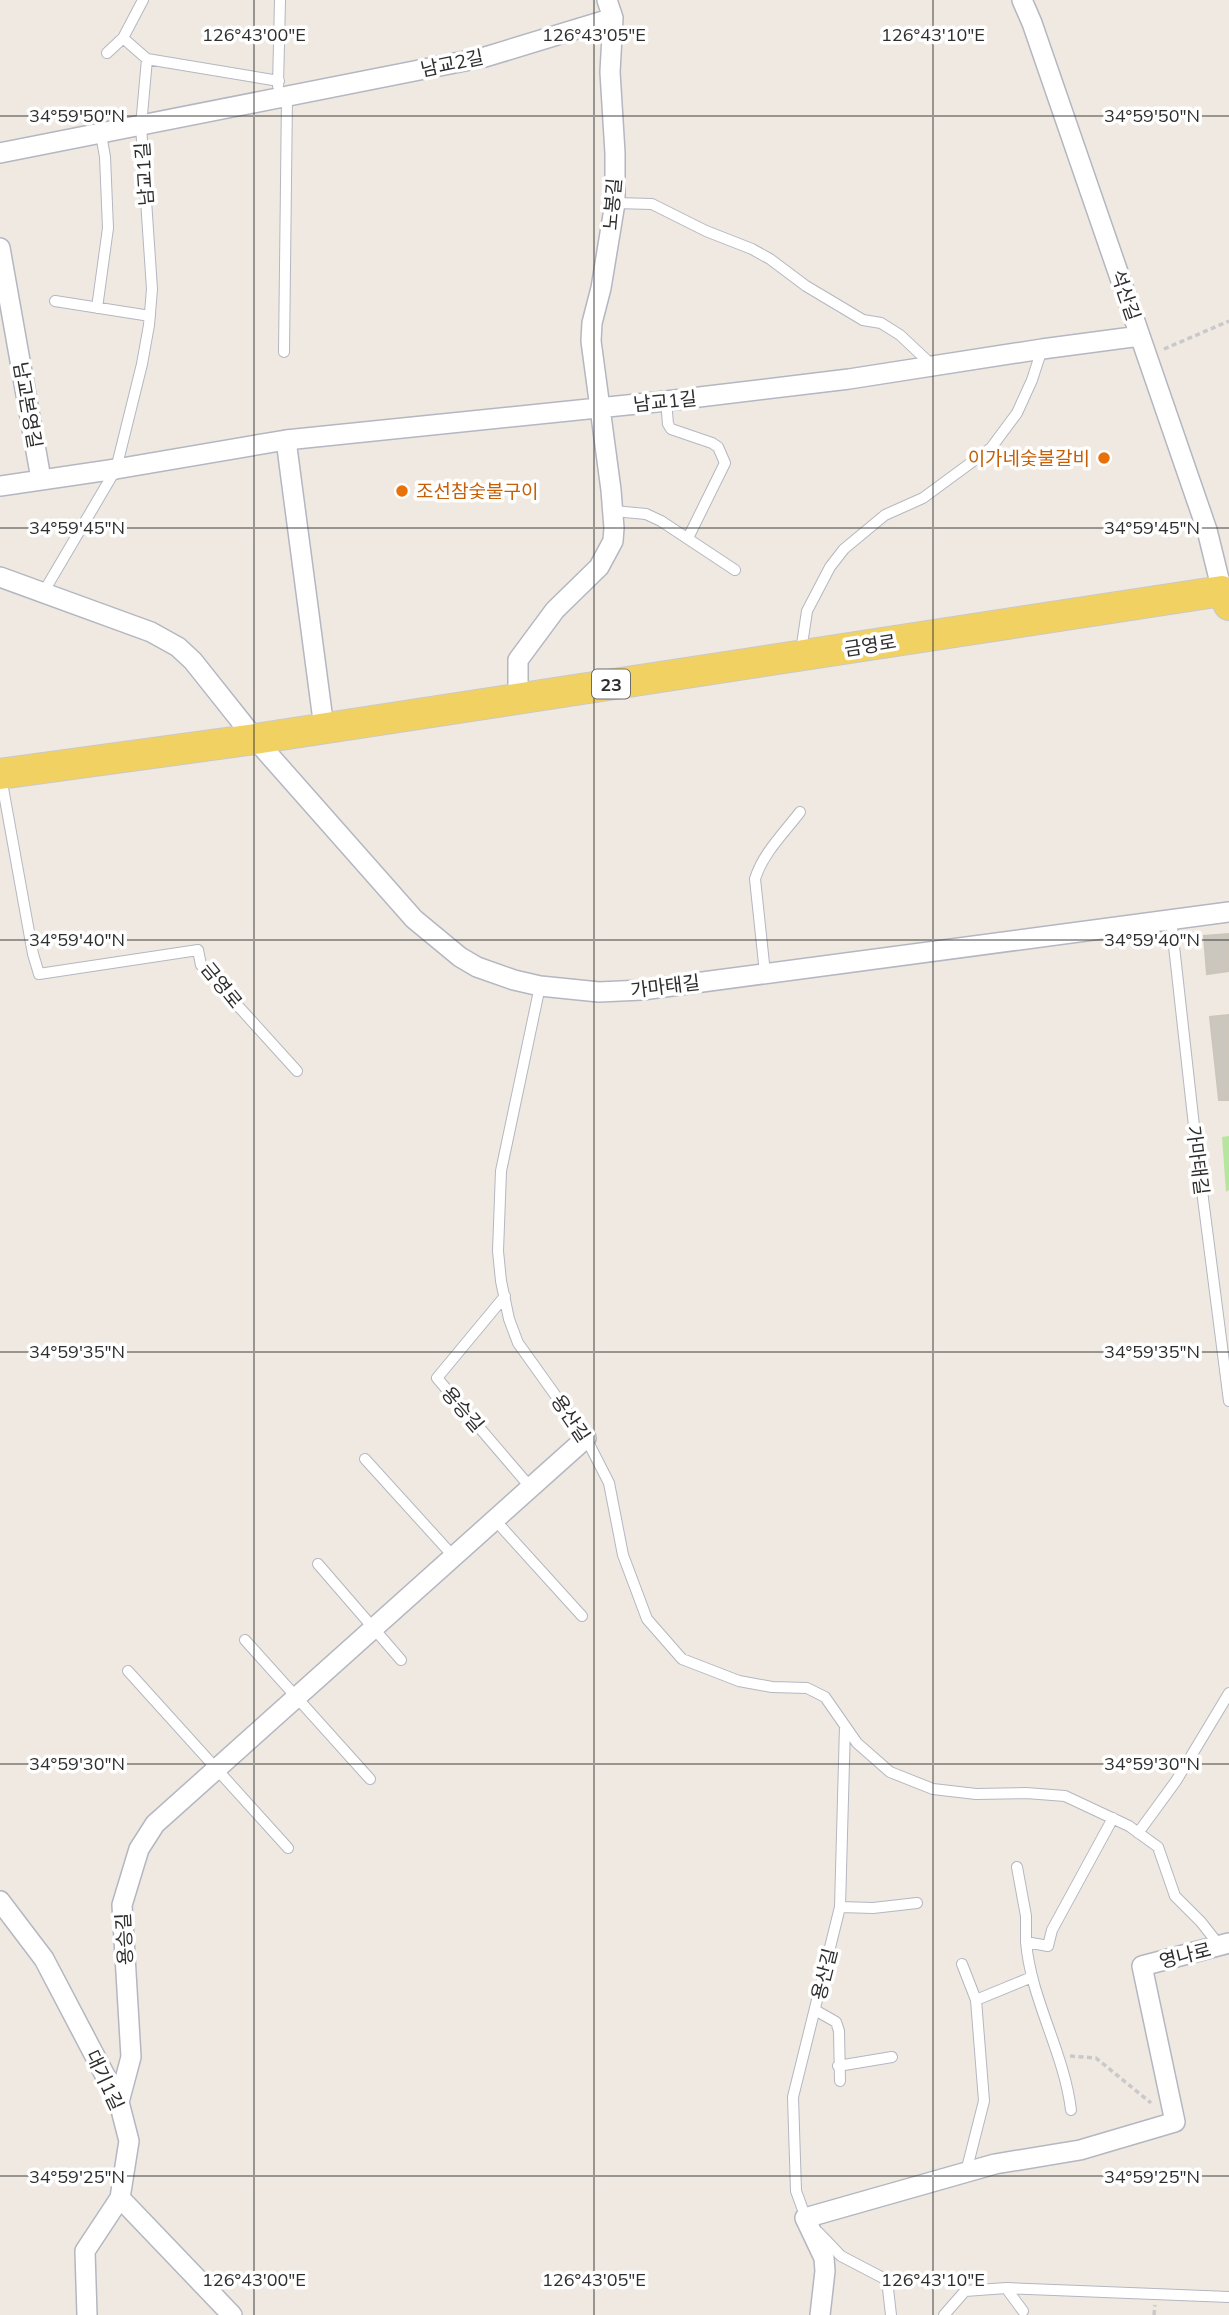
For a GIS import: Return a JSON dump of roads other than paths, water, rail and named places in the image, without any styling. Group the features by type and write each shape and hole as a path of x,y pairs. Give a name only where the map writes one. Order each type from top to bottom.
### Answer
{"main road":[{"name":"금영로","path":"0,773 256,739 801,655 1226,598"}],"street":[{"name":"석산길","path":"1022,0 1207,530 1226,598"},
{"name":"남교2길","path":"0,153 141,126 280,93 485,57 613,6"},
{"name":"노봉길","path":"599,408 593,362 592,323 601,288 615,203 610,72 613,6"},
{"name":"남교본영길","path":"0,248 41,480"},
{"name":"남교1길","path":"0,486 286,440 666,401 849,379 1140,336"},
{"path":"518,698 518,660 555,610 599,567 610,551 614,511 599,408"},
{"path":"286,440 324,728"},
{"path":"0,578 162,636 193,661 256,739"},
{"name":"가마태길","path":"256,739 414,919 440,943 477,967 540,986 600,992 632,990 1229,912"},
{"name":"용승길","path":"119,2102 131,2057 122,1905 146,1835 217,1768 586,1438"},
{"name":"대기1길","path":"0,1901 44,1959 119,2102 129,2141 120,2198 86,2250 87,2315"},
{"name":"영나로","path":"965,2172 995,2164 1080,2150 1175,2122 1142,1966 1224,1945"},
{"path":"805,2218 965,2172"},
{"path":"120,2198 232,2315"},
{"name":"용산길","path":"805,2218 824,2258 820,2315"}],"lane":[{"path":"107,52 123,38 143,0"},
{"path":"280,0 284,352"},
{"path":"123,38 147,59 280,93"},
{"path":"141,126 147,59"},
{"name":"남교1길","path":"116,469 142,364 150,316 152,265 141,126"},
{"path":"97,308 108,228 105,157 101,134"},
{"path":"615,203 652,204 706,231 752,249 863,320 881,323 900,335 933,366"},
{"path":"55,302 150,316"},
{"path":"801,655 807,611 837,558 853,540 885,515 930,494 991,448 1017,413 1042,349"},
{"path":"666,401 671,429 712,443 718,447 725,463 688,538"},
{"path":"43,593 116,469"},
{"path":"614,511 646,514 736,570"},
{"name":"금영로","path":"0,773 39,974 198,950 201,965 298,1071"},
{"path":"765,973 755,879 759,866 800,812"},
{"name":"가마태길","path":"1171,918 1196,1144 1229,1401"},
{"name":"용산길","path":"540,986 501,1171 498,1261 509,1319 518,1343 586,1438 609,1483 623,1555 647,1619 682,1659 739,1681 772,1687 807,1688 825,1697 857,1743 890,1772 933,1789 976,1794 1026,1793 1065,1796 1113,1818 1158,1847 1175,1896 1224,1945"},
{"name":"용승길","path":"505,1296 437,1378 531,1488"},
{"path":"365,1459 454,1556"},
{"path":"495,1520 582,1616"},
{"path":"318,1564 401,1660"},
{"path":"245,1640 370,1779"},
{"path":"128,1671 288,1848"},
{"path":"1138,1833 1177,1781 1229,1693"},
{"name":"용산길","path":"805,2218 796,2191 793,2096 840,1907 845,1726"},
{"path":"1026,1942 1048,1945 1052,1930 1113,1818"},
{"path":"1017,1867 1026,1916 1026,1942 1032,1977 1067,2082 1071,2110"},
{"path":"840,1907 873,1908 917,1903"},
{"path":"962,1965 976,2000 984,2101 965,2172"},
{"path":"976,2000 1032,1977"},
{"path":"815,2010 836,2022 839,2031 840,2081"},
{"path":"838,2066 892,2057"},
{"path":"805,2218 841,2256 887,2280 891,2315"},
{"path":"944,2315 965,2291 1006,2288 1229,2297"},
{"path":"1006,2288 1023,2311"}],"place":[{"name":"이가네숯불갈비","path":"1104,458"},
{"name":"조선참숯불구이","path":"402,491"}]}
